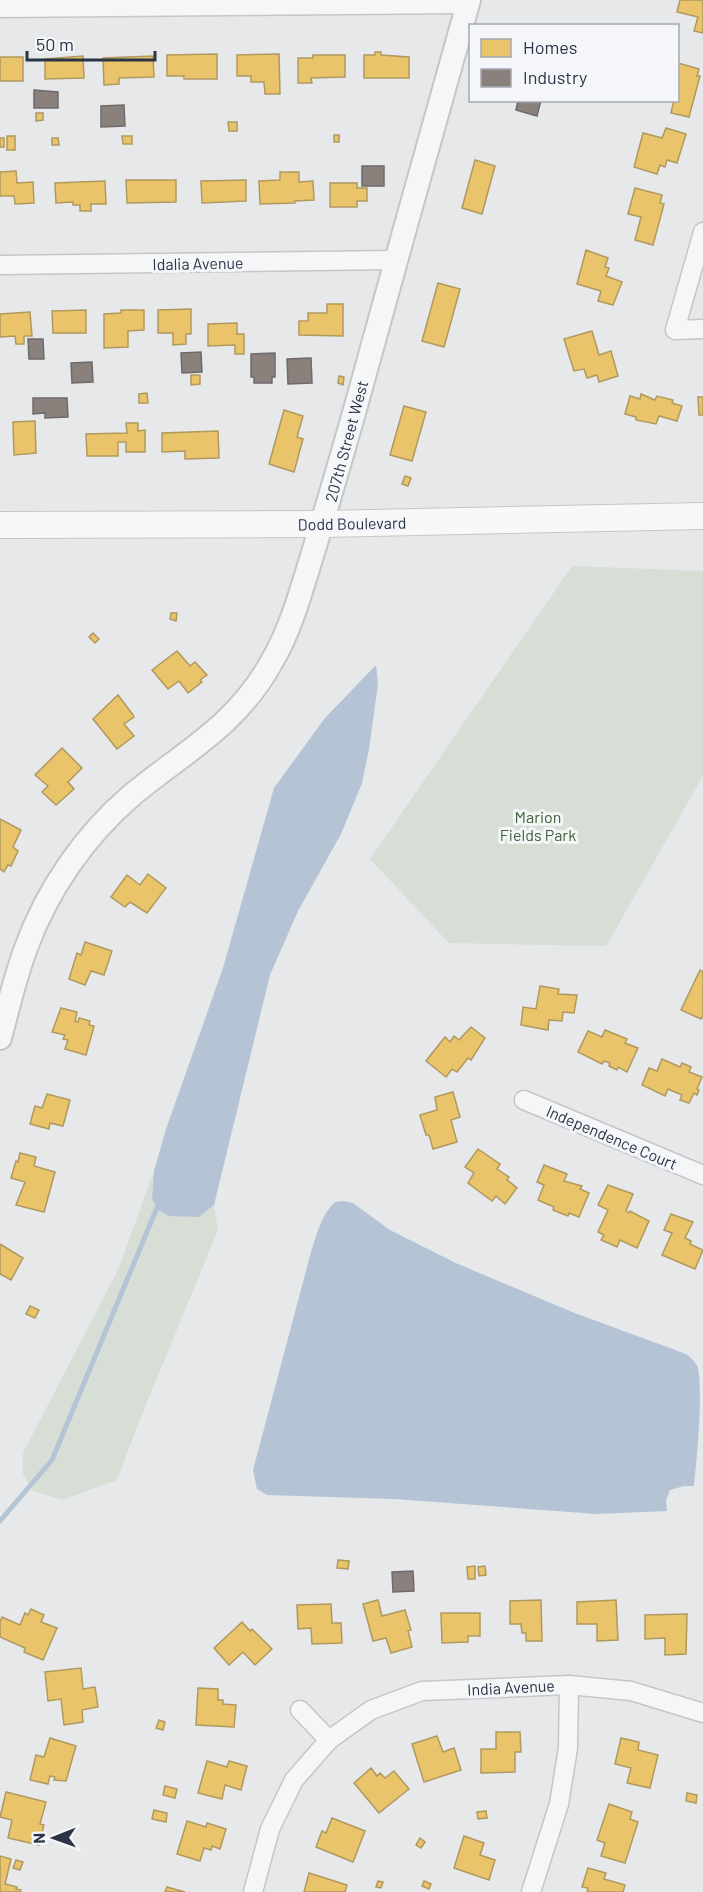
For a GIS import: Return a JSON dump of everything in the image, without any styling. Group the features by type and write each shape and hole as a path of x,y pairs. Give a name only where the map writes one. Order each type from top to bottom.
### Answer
{"main road":[{"name":"Dodd Boulevard","path":"0,525 323,524 703,516"}],"street":[{"path":"0,8 469,2"},
{"name":"207th Street West","path":"0,1038 26,948 38,918 67,868 108,818 132,796 228,720 258,684 280,646 323,524 469,2"},
{"path":"703,232 675,330 703,329"},
{"name":"Idalia Avenue","path":"0,265 396,260"},
{"name":"Independence Court","path":"524,1100 702,1173"},
{"path":"531,1892 559,1804 568,1748 569,1685"},
{"name":"India Avenue","path":"253,1892 270,1829 294,1780 329,1740 371,1710 422,1691 569,1685 631,1691 703,1713"},
{"path":"300,1710 329,1740"}],"green space":[{"name":"Marion Fields Park","path":"572,566 703,571 703,776 606,946 449,943 370,859"},
{"path":"154,1171 152,1199 199,1217 214,1205 218,1230 117,1480 62,1500 33,1491 23,1474 23,1453 118,1270"}],"water":[{"path":"376,665 378,684 362,783 341,834 298,911 270,975 214,1205 199,1217 169,1216 158,1210 152,1199 154,1171 166,1129 223,968 274,788 325,718"},
{"path":"335,1202 353,1203 390,1230 458,1264 572,1312 686,1354 698,1368 700,1394 694,1486 670,1490 666,1500 667,1511 597,1514 394,1499 267,1495 257,1489 253,1470 311,1252 326,1213"}],"building: Homes":[{"path":"680,0 703,0 703,33 694,31 698,17 677,12"},
{"path":"375,52 381,52 381,55 409,57 409,78 364,78 364,55 375,55"},
{"path":"217,54 217,79 184,79 184,76 167,76 167,55"},
{"path":"279,54 280,94 265,94 264,82 251,82 251,76 237,76 237,55"},
{"path":"313,55 345,55 345,77 311,78 312,83 298,83 298,58 313,58"},
{"path":"83,56 84,78 45,79 45,59"},
{"path":"153,56 154,77 119,78 119,84 104,85 103,58"},
{"path":"0,57 23,57 23,81 0,81"},
{"path":"679,63 699,69 697,76 700,76 689,117 671,113 674,102 679,102"},
{"path":"36,113 43,113 43,120 36,121"},
{"path":"228,122 237,122 237,131 229,131"},
{"path":"666,128 686,134 677,163 667,160 665,167 660,165 657,174 634,167 643,133 662,138"},
{"path":"334,135 339,135 339,142 334,142"},
{"path":"7,136 15,136 15,150 7,150"},
{"path":"122,136 132,136 132,144 123,144"},
{"path":"0,138 4,138 4,147 0,147"},
{"path":"52,138 58,138 59,145 52,145"},
{"path":"475,160 495,166 482,214 462,208"},
{"path":"16,171 17,183 33,182 34,203 15,204 14,196 0,196 0,172"},
{"path":"280,172 299,172 299,182 313,181 314,200 260,204 259,181 280,180"},
{"path":"126,180 176,180 176,202 127,203"},
{"path":"246,180 246,201 202,203 201,181"},
{"path":"105,181 106,204 91,204 91,211 80,211 80,205 73,205 73,202 56,203 55,183"},
{"path":"330,183 357,183 357,188 367,188 367,201 357,201 357,207 330,207"},
{"path":"635,188 662,195 660,203 664,204 653,245 635,240 641,217 628,214"},
{"path":"586,250 608,258 605,267 609,268 606,276 622,282 613,305 598,301 601,291 577,284"},
{"path":"438,283 460,289 444,347 422,341"},
{"path":"327,304 343,304 343,336 299,335 299,321 308,321 308,313 327,313"},
{"path":"191,309 191,334 186,334 186,344 173,345 173,333 158,333 158,310"},
{"path":"86,310 86,333 53,333 52,311"},
{"path":"121,310 144,310 144,330 128,331 128,347 104,348 104,314 121,313"},
{"path":"30,312 32,336 24,336 24,344 16,344 15,336 0,337 0,314"},
{"path":"237,323 237,334 244,334 244,354 235,354 235,345 208,346 208,324"},
{"path":"592,331 599,355 611,351 618,376 599,382 597,375 587,378 584,369 574,371 564,339"},
{"path":"191,375 200,375 200,384 191,385"},
{"path":"339,376 344,377 343,385 338,383"},
{"path":"147,393 148,403 139,403 139,394"},
{"path":"641,394 655,400 657,396 673,400 672,403 682,406 677,421 659,416 656,424 636,420 636,417 625,414 630,396 640,399"},
{"path":"698,397 703,397 703,415 699,415"},
{"path":"404,406 426,412 412,461 390,455"},
{"path":"284,410 303,416 297,437 303,439 294,472 269,464"},
{"path":"35,421 36,453 14,455 13,422"},
{"path":"126,423 138,423 138,431 145,430 145,452 126,452 126,442 118,442 118,456 87,456 86,434 127,433"},
{"path":"218,431 219,458 185,459 185,451 162,452 162,433"},
{"path":"405,476 411,478 408,486 402,484"},
{"path":"171,613 177,613 176,621 170,619"},
{"path":"93,633 99,639 95,643 89,637"},
{"path":"177,651 190,666 195,662 207,675 188,693 179,681 168,689 152,670"},
{"path":"118,695 134,717 124,724 134,736 117,749 93,719"},
{"path":"62,748 82,768 68,782 74,789 56,805 42,792 48,786 35,775"},
{"path":"0,819 21,830 13,847 18,851 11,866 8,865 4,872 0,869"},
{"path":"148,874 166,888 147,913 130,902 125,907 111,897 127,875 140,885"},
{"path":"85,942 112,951 104,975 91,971 85,985 69,979 77,953 81,955"},
{"path":"700,970 703,972 703,1016 701,1019 681,1010"},
{"path":"540,986 559,989 558,994 577,995 574,1013 563,1012 562,1021 549,1020 548,1030 521,1025 523,1007 536,1009"},
{"path":"61,1008 77,1012 75,1021 78,1022 79,1018 90,1021 89,1025 94,1026 86,1055 65,1049 68,1040 63,1039 65,1035 52,1032"},
{"path":"471,1027 485,1038 471,1060 468,1058 457,1072 452,1069 446,1077 426,1061 445,1037 450,1042 454,1036 459,1040"},
{"path":"605,1030 627,1039 625,1043 638,1048 627,1072 618,1067 617,1070 604,1061 602,1064 578,1052 588,1031 602,1037"},
{"path":"662,1059 680,1067 682,1063 691,1067 689,1072 702,1077 697,1095 694,1093 689,1103 680,1100 682,1095 668,1089 665,1096 642,1085 649,1068 657,1071"},
{"path":"453,1092 460,1117 451,1120 457,1142 433,1149 420,1115 437,1110 435,1097"},
{"path":"47,1094 70,1100 63,1126 50,1123 49,1129 30,1124 35,1106 42,1108"},
{"path":"478,1149 500,1164 497,1169 509,1177 507,1180 517,1188 505,1204 496,1196 492,1201 468,1183 474,1173 465,1167"},
{"path":"20,1153 36,1157 34,1166 55,1172 44,1212 16,1205 25,1182 11,1178"},
{"path":"544,1165 567,1174 564,1181 582,1186 580,1189 589,1193 579,1217 569,1213 568,1216 553,1210 554,1207 538,1200 544,1185 537,1182"},
{"path":"608,1185 633,1194 626,1211 649,1221 637,1248 620,1240 617,1247 601,1240 604,1235 598,1232 608,1210 598,1205"},
{"path":"671,1214 693,1222 685,1238 691,1241 690,1244 703,1250 695,1269 662,1255 672,1233 664,1230"},
{"path":"0,1244 23,1258 11,1280 0,1274"},
{"path":"30,1306 39,1310 35,1318 26,1314"},
{"path":"338,1560 349,1561 348,1569 337,1568"},
{"path":"475,1566 475,1579 468,1579 467,1567"},
{"path":"485,1566 486,1575 479,1576 478,1567"},
{"path":"378,1600 382,1616 405,1610 411,1630 408,1631 412,1647 391,1653 386,1638 373,1641 363,1604"},
{"path":"541,1600 542,1641 526,1641 526,1633 522,1633 521,1624 510,1624 510,1601"},
{"path":"616,1600 618,1640 597,1641 597,1624 577,1624 577,1602"},
{"path":"331,1604 332,1623 341,1623 342,1643 312,1644 311,1628 298,1629 297,1605"},
{"path":"31,1609 44,1615 41,1622 57,1628 43,1660 24,1652 25,1648 0,1637 2,1617 20,1625 25,1613 28,1615"},
{"path":"441,1613 480,1613 480,1636 468,1636 468,1642 442,1643"},
{"path":"687,1614 686,1654 665,1655 665,1638 645,1639 645,1615"},
{"path":"242,1622 272,1649 255,1665 243,1652 229,1665 214,1648"},
{"path":"81,1668 83,1689 95,1687 98,1707 82,1710 83,1722 64,1725 61,1699 48,1701 45,1672"},
{"path":"198,1688 218,1689 218,1700 223,1700 223,1704 236,1705 234,1727 196,1725"},
{"path":"159,1720 165,1722 163,1730 156,1728"},
{"path":"496,1732 520,1732 521,1752 515,1752 515,1772 481,1773 481,1749 496,1749"},
{"path":"437,1736 443,1752 454,1748 461,1770 424,1782 412,1744"},
{"path":"50,1738 76,1746 66,1781 54,1780 55,1777 50,1776 48,1784 30,1780 36,1755 44,1757"},
{"path":"621,1738 639,1742 638,1750 658,1755 650,1788 627,1783 631,1768 615,1764"},
{"path":"207,1761 227,1767 229,1761 247,1766 241,1790 225,1785 222,1799 198,1793"},
{"path":"371,1768 377,1776 380,1773 385,1778 394,1771 409,1789 379,1813 354,1783"},
{"path":"165,1786 177,1789 175,1798 163,1795"},
{"path":"6,1792 46,1802 40,1824 44,1825 39,1845 8,1838 12,1820 0,1817"},
{"path":"687,1793 697,1795 696,1803 686,1801"},
{"path":"609,1804 632,1812 630,1819 638,1822 625,1863 601,1856 605,1843 597,1840"},
{"path":"154,1810 167,1813 166,1822 152,1819"},
{"path":"486,1811 487,1818 478,1819 477,1812"},
{"path":"332,1818 365,1831 353,1862 316,1847 322,1831 326,1833"},
{"path":"187,1821 206,1827 207,1823 226,1829 220,1849 212,1846 211,1850 204,1848 200,1861 177,1854"},
{"path":"464,1836 484,1843 480,1855 495,1860 489,1880 454,1868"},
{"path":"420,1838 425,1842 421,1848 416,1845"},
{"path":"0,1856 11,1859 5,1884 17,1887 16,1889 21,1890 20,1892 0,1892"},
{"path":"16,1860 23,1862 20,1870 13,1868"},
{"path":"588,1868 606,1873 604,1879 625,1885 623,1892 587,1892 588,1888 582,1887"},
{"path":"309,1873 347,1885 345,1892 304,1892"},
{"path":"378,1881 383,1882 381,1888 376,1887"},
{"path":"424,1881 431,1884 429,1889 422,1886"},
{"path":"167,1887 185,1892 165,1892"}],"building: Industry":[{"path":"34,90 58,92 58,108 34,108"},
{"path":"518,102 540,102 537,116 516,110"},
{"path":"124,105 125,126 101,127 101,106"},
{"path":"362,166 384,166 384,186 362,186"},
{"path":"28,339 43,339 44,359 29,359"},
{"path":"201,352 202,372 182,373 181,353"},
{"path":"275,353 275,377 272,377 272,383 254,383 254,377 251,377 251,354"},
{"path":"311,358 312,383 288,384 287,359"},
{"path":"92,362 93,382 72,383 71,363"},
{"path":"33,398 67,398 68,417 45,418 45,413 33,414"},
{"path":"413,1571 414,1591 393,1592 392,1572"}],"waterway":[{"path":"0,1521 52,1460 159,1203"}]}
